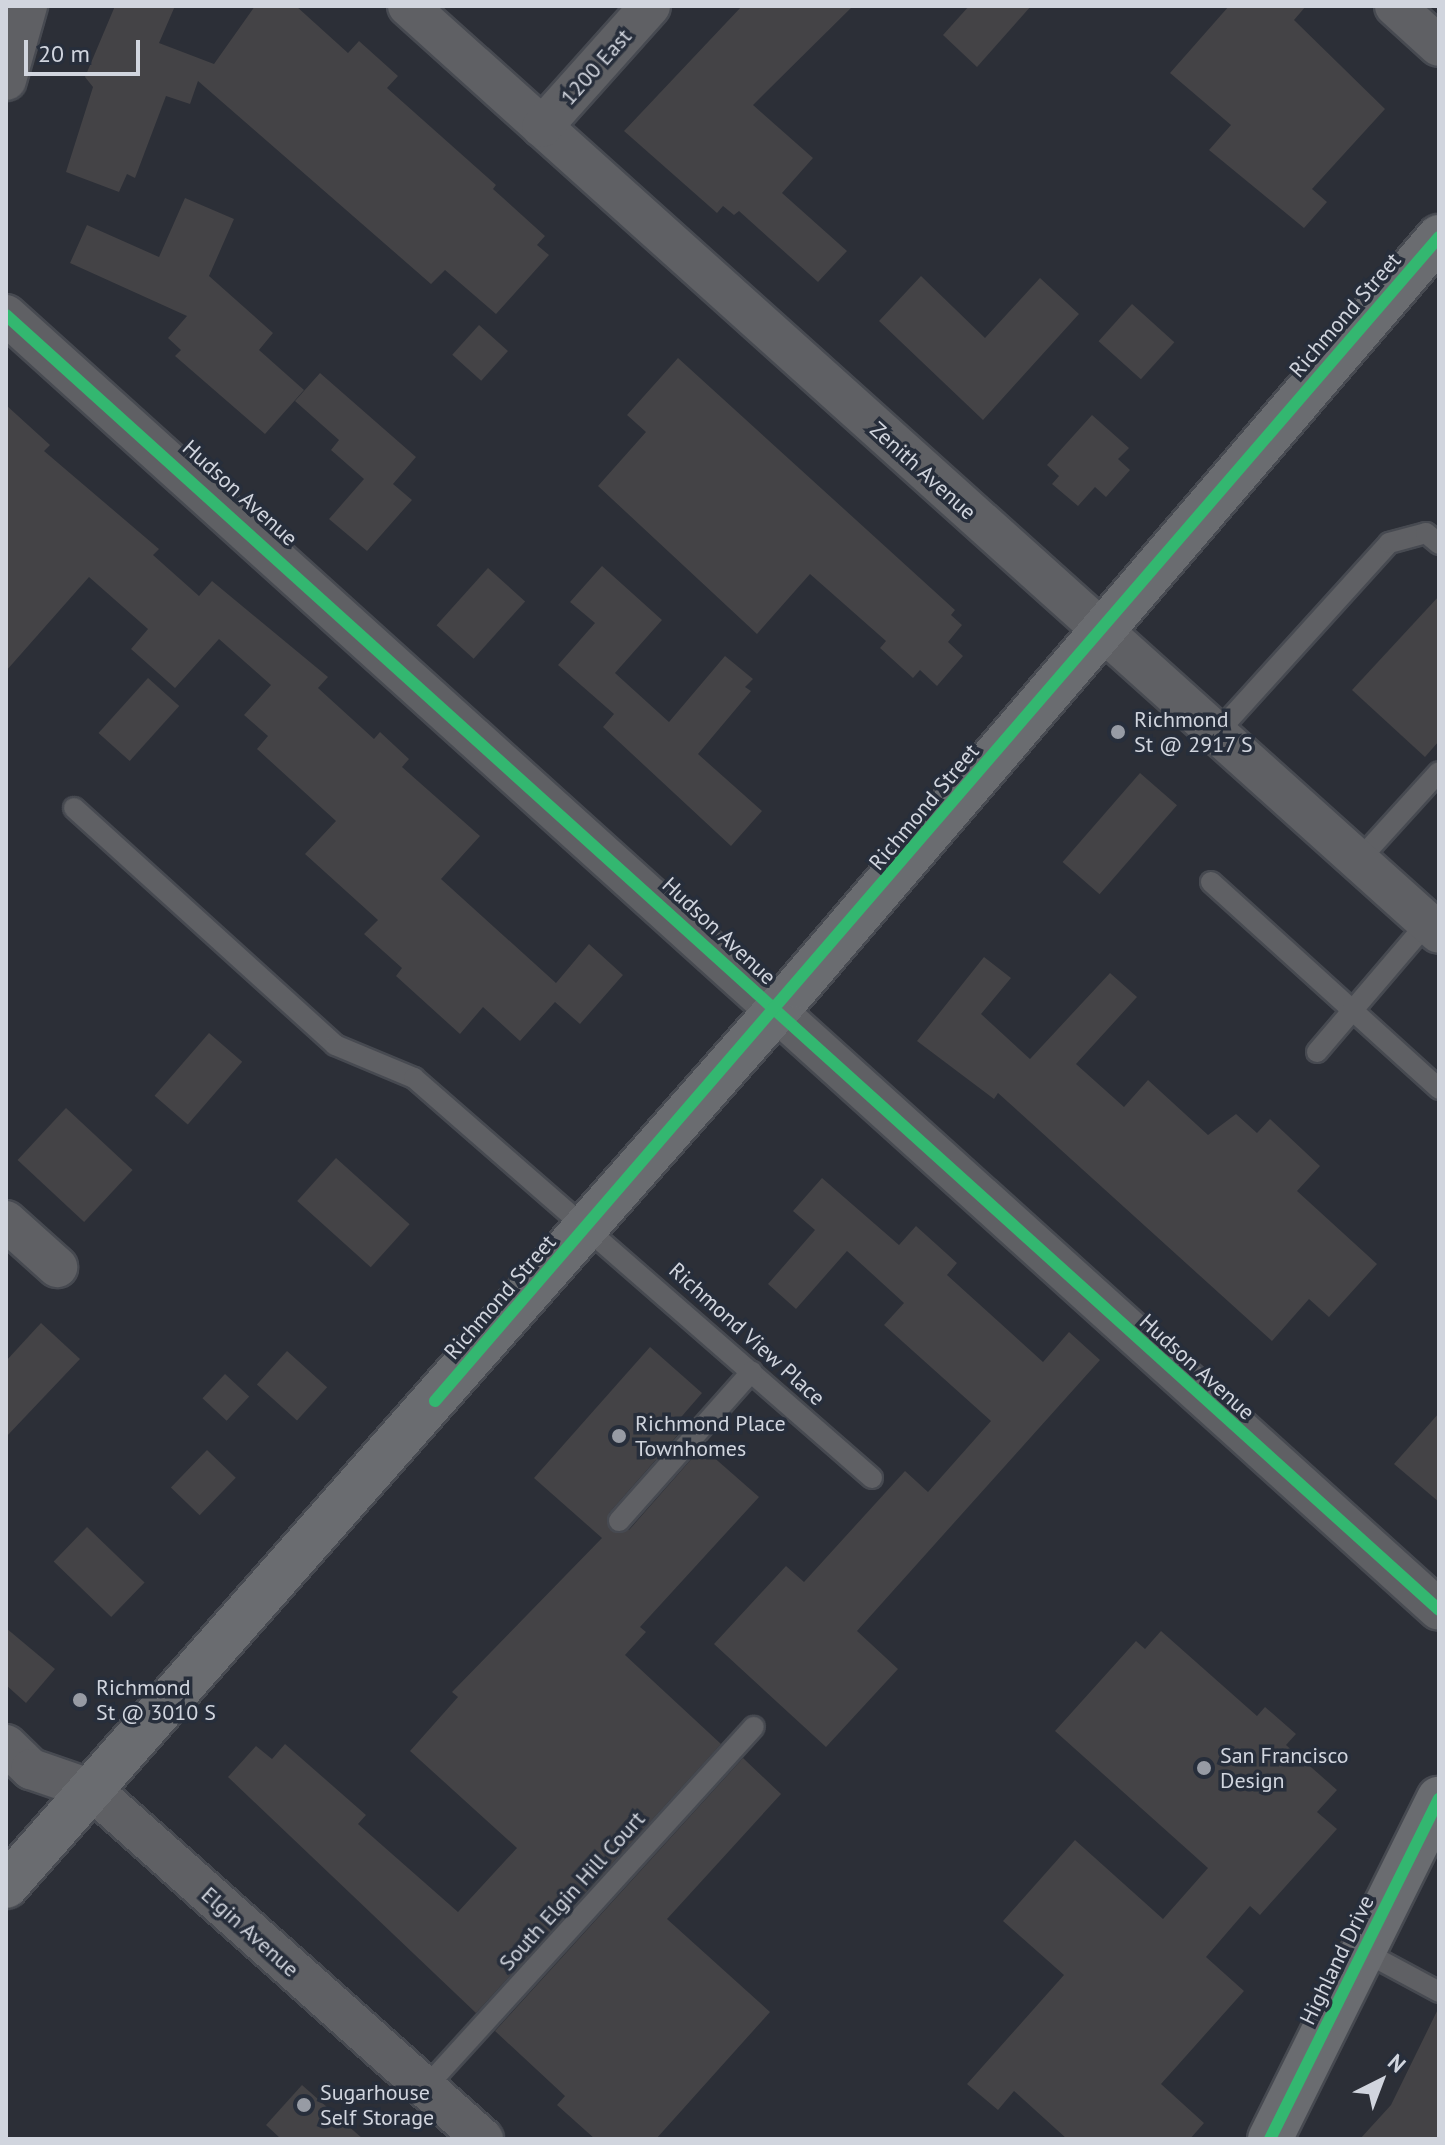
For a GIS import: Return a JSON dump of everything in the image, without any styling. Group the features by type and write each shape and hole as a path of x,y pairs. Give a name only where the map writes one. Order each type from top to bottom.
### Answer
{"main road":[{"name":"Richmond Street","path":"6,1886 775,1012 1439,237"},
{"name":"Highland Drive","path":"1270,2139 1439,1799"}],"street":[{"path":"6,80 27,6"},
{"name":"Zenith Avenue","path":"408,6 1433,928"},
{"name":"1200 East","path":"542,127 650,6"},
{"path":"1395,6 1439,46"},
{"name":"Hudson Avenue","path":"6,315 1439,1610"},
{"path":"6,1221 57,1267"},
{"name":"Elgin Avenue","path":"6,1745 31,1769 92,1790 483,2139"}],"lane":[{"path":"1216,734 1389,543 1426,533 1439,544"},
{"path":"1358,861 1439,772"},
{"name":"Richmond View Place","path":"74,808 335,1045 414,1078 872,1478"},
{"path":"1211,882 1439,1089"},
{"path":"1317,1052 1352,1011 1433,928"},
{"path":"619,1521 752,1371"},
{"name":"South Elgin Hill Court","path":"426,2087 754,1727"},
{"path":"1363,1951 1439,1992"}],"building":[{"path":"115,6 175,6 159,43 214,64 255,6 296,6 348,53 359,41 398,76 387,88 496,185 493,189 545,236 537,245 549,255 496,314 445,270 431,284 198,81 190,104 166,96 135,178 127,174 119,192 66,172 93,87 85,77"},
{"path":"742,6 853,6 753,105 813,158 782,193 847,251 818,282 739,211 734,215 723,206 717,213 624,131"},
{"path":"969,6 1031,6 977,67 943,35"},
{"path":"1229,6 1306,6 1294,20 1385,109 1312,189 1327,202 1304,228 1209,150 1231,125 1170,73"},
{"path":"185,198 234,219 209,276 273,333 259,350 304,390 265,434 175,356 181,350 168,338 187,316 70,263 87,225 159,257"},
{"path":"921,276 985,338 1040,278 1079,314 983,420 879,321"},
{"path":"1132,304 1174,342 1141,379 1099,341"},
{"path":"479,325 508,351 481,381 452,355"},
{"path":"678,358 955,610 951,615 962,625 948,642 963,656 937,686 920,670 913,678 880,648 886,641 810,574 757,634 598,486 646,432 627,415"},
{"path":"320,373 416,457 393,484 412,500 367,551 329,519 364,479 331,450 339,440 295,401"},
{"path":"6,405 50,445 44,451 159,549 153,555 199,596 212,581 328,677 318,688 374,739 380,732 409,759 402,767 480,836 441,879 556,983 589,944 623,975 580,1024 555,1002 520,1041 483,1007 460,1034 396,976 402,968 364,934 378,920 305,854 336,821 257,749 268,736 244,715 271,685 219,639 175,688 131,649 148,629 89,577 6,671"},
{"path":"1092,415 1129,448 1118,459 1130,470 1106,497 1095,487 1078,506 1052,484 1059,476 1047,465"},
{"path":"602,566 662,620 615,673 669,722 725,656 753,679 745,687 751,691 698,754 762,811 731,846 603,727 614,714 558,665 595,623 570,602"},
{"path":"488,568 525,601 474,659 436,625"},
{"path":"1439,596 1439,741 1425,757 1352,690"},
{"path":"148,678 179,706 130,761 98,733"},
{"path":"1140,773 1177,805 1100,894 1063,862"},
{"path":"984,957 1011,978 981,1014 1030,1059 1110,973 1137,997 1076,1064 1124,1107 1148,1080 1208,1135 1236,1114 1257,1133 1270,1119 1320,1166 1297,1191 1377,1264 1329,1317 1309,1299 1272,1341 998,1093 994,1099 917,1041"},
{"path":"209,1033 242,1062 188,1125 155,1096"},
{"path":"66,1108 133,1170 84,1222 18,1160"},
{"path":"336,1158 410,1224 371,1267 297,1201"},
{"path":"822,1178 899,1245 916,1226 957,1263 947,1275 1043,1362 1069,1332 1100,1360 857,1631 898,1669 826,1747 714,1644 786,1566 804,1582 905,1471 928,1492 991,1421 884,1325 904,1303 847,1251 796,1309 768,1284 815,1230 793,1211"},
{"path":"41,1323 80,1359 6,1437 6,1361"},
{"path":"650,1347 702,1393 676,1423 683,1429 609,1513 610,1530 629,1530 702,1447 759,1497 640,1627 646,1632 625,1655 721,1744 476,2013 228,1777 256,1746 272,1759 285,1744 366,1815 358,1824 458,1912 517,1848 410,1751 458,1697 452,1692 602,1538 534,1478"},
{"path":"287,1351 327,1387 297,1421 257,1384"},
{"path":"225,1374 249,1397 227,1421 202,1398"},
{"path":"1439,1413 1439,1502 1394,1464"},
{"path":"207,1450 236,1478 200,1515 171,1487"},
{"path":"87,1527 145,1583 111,1617 54,1562"},
{"path":"6,1628 55,1669 26,1703 6,1685"},
{"path":"1161,1631 1257,1716 1265,1707 1296,1734 1286,1745 1337,1790 1317,1812 1337,1829 1260,1915 1250,1906 1206,1957 1244,1991 1161,2084 1204,2123 1190,2139 1067,2139 1014,2091 998,2110 967,2084 1064,1975 1003,1921 1075,1840 1163,1919 1208,1868 1055,1731 1136,1641 1145,1649"},
{"path":"743,1758 781,1794 667,1919 770,2012 656,2139 595,2139 557,2105 565,2096 495,2031"},
{"path":"1439,2007 1439,2139 1360,2139 1391,2105"},
{"name":"Sugarhouse Self Storage","path":"302,2085 363,2139 281,2139 266,2125"}],"cycle path":[{"path":"435,1401 1439,237"},
{"path":"6,315 1439,1610"},
{"path":"1270,2139 1439,1799"}],"place":[{"name":"Richmond St @ 2917 S","path":"1118,732"},
{"name":"Richmond Place Townhomes","path":"619,1436"},
{"name":"Richmond St @ 3010 S","path":"80,1700"},
{"name":"San Francisco Design","path":"1204,1768"},
{"name":"Sugarhouse Self Storage","path":"304,2105"}]}
